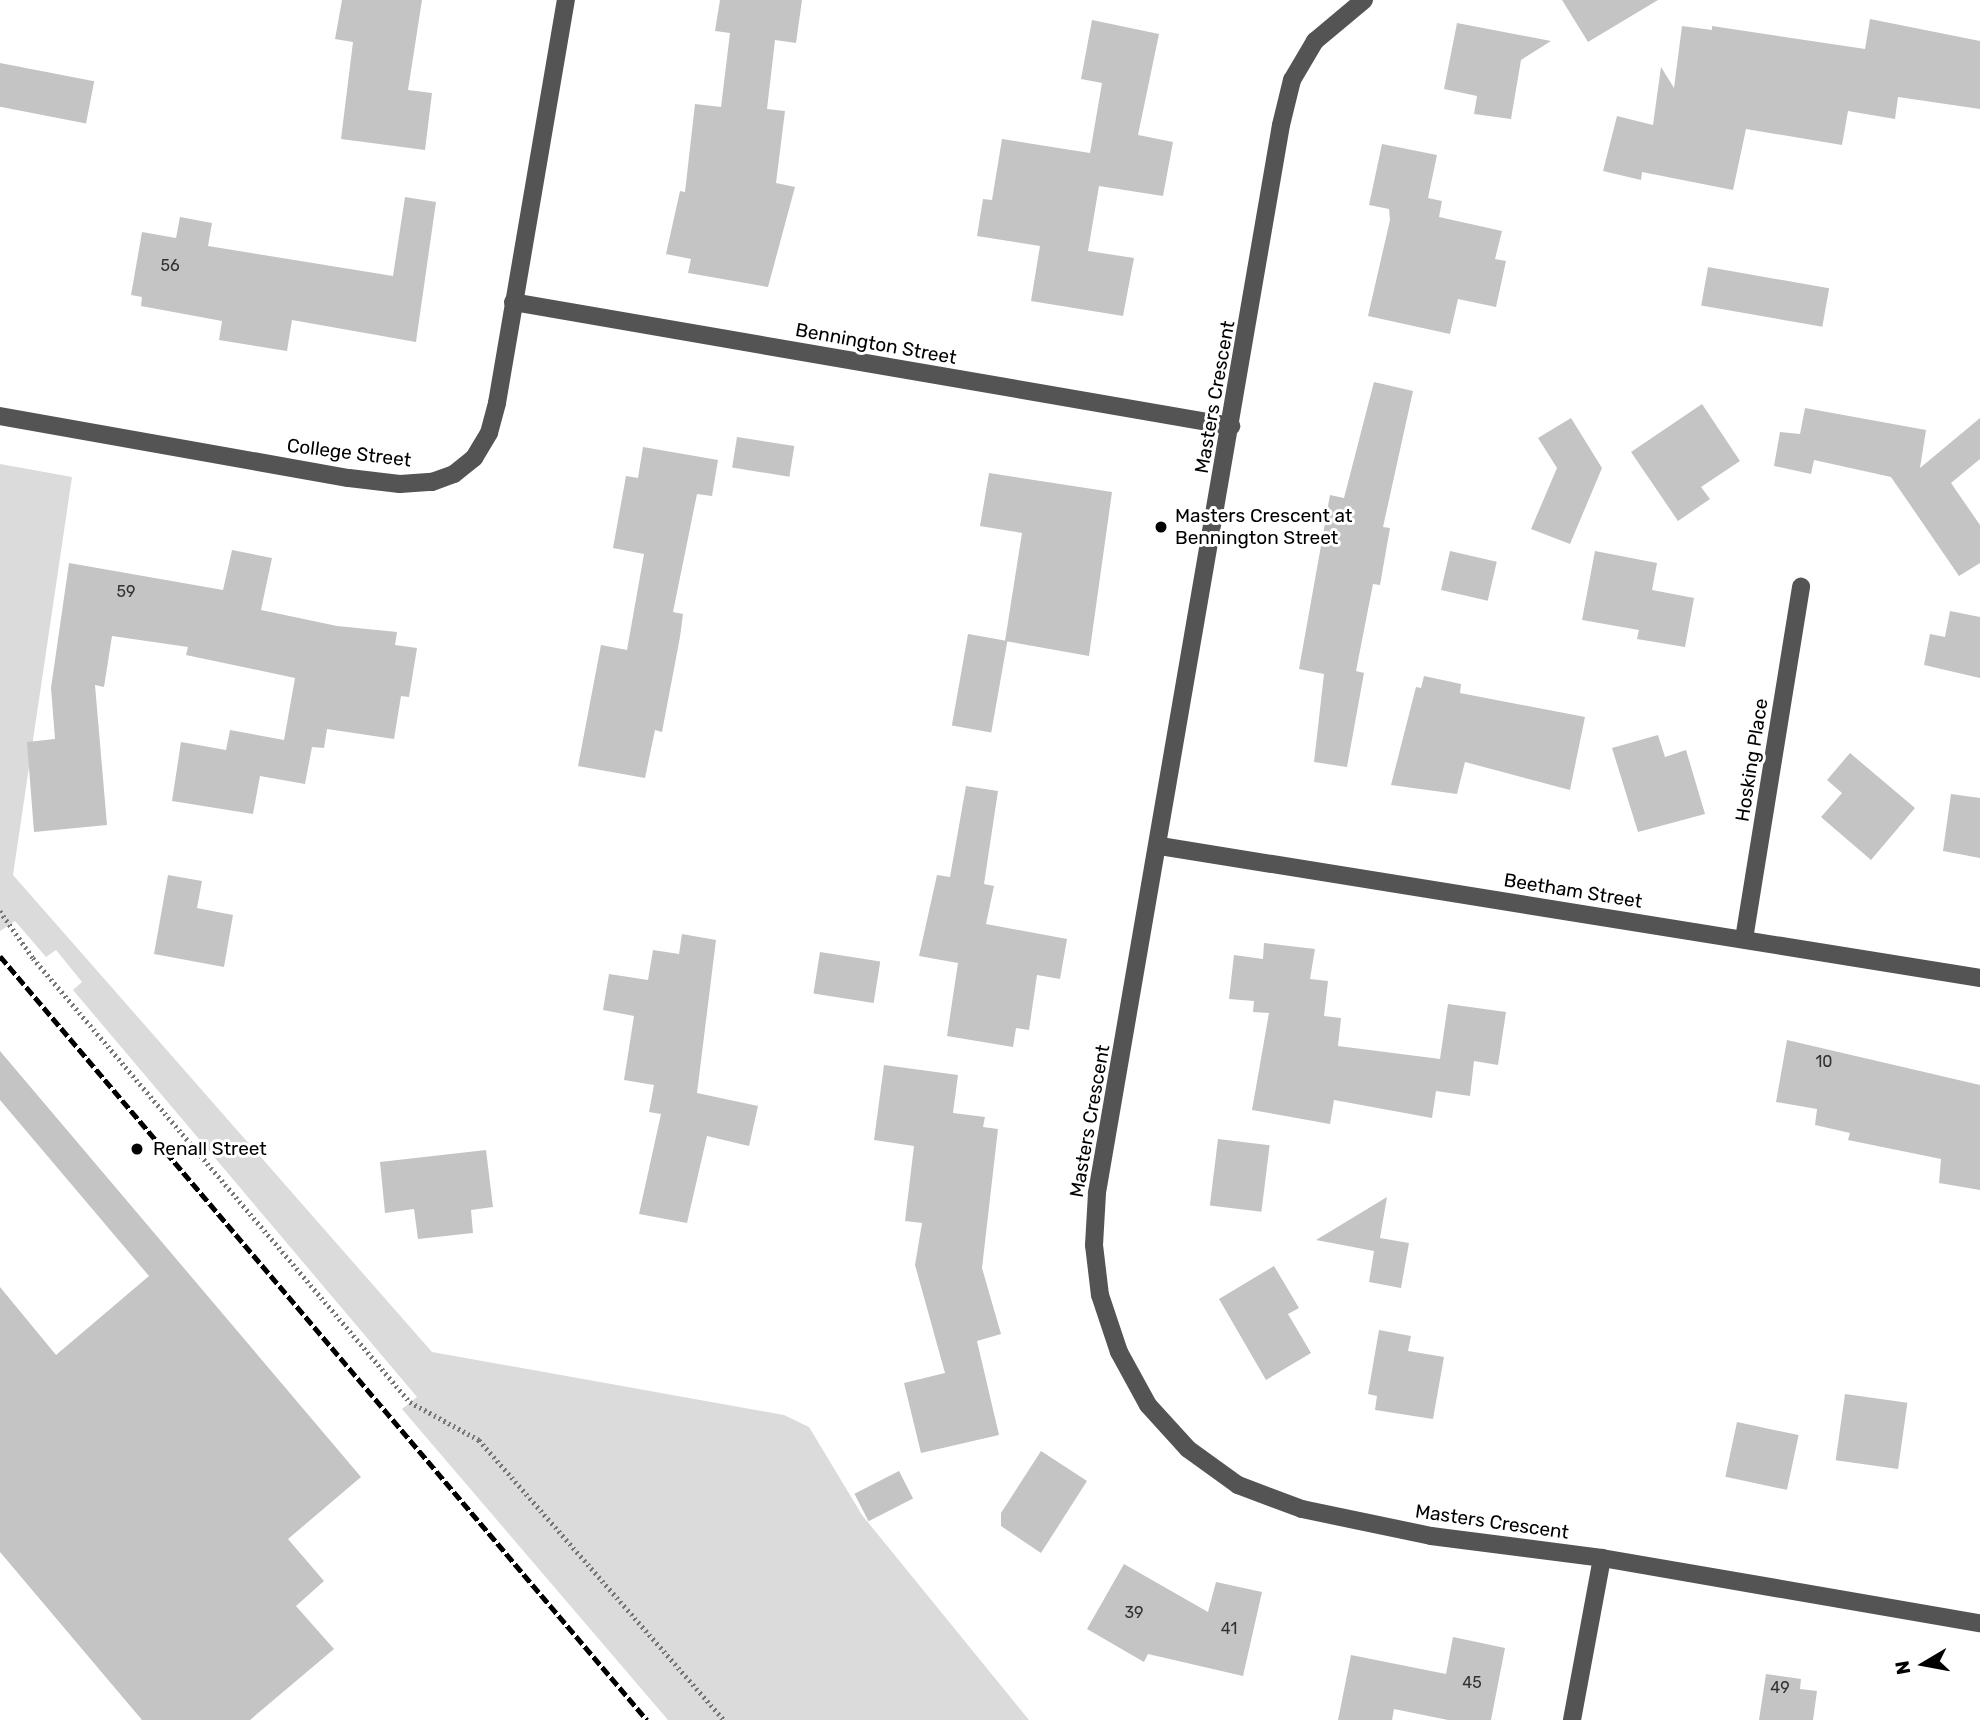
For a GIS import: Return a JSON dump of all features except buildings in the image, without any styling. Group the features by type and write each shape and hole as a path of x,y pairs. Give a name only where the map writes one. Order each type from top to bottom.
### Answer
{"street":[{"name":"College Street","path":"0,416 349,478 432,482 474,458 489,433 566,0"},
{"name":"Masters Crescent","path":"1364,0 1315,41 1293,80 1097,1193 1094,1245 1100,1295 1119,1352 1148,1405 1188,1449 1238,1485 1301,1509 1431,1536 1602,1558 1980,1623"},
{"name":"Bennington Street","path":"513,302 1231,426"},
{"name":"Hosking Place","path":"1744,939 1801,587"},
{"name":"Beetham Street","path":"1160,846 1980,978"},
{"path":"1572,1720 1602,1558"}],"path":[{"path":"0,911 33,958 410,1402 479,1440 724,1720"}],"shaded area":[{"path":"0,464 72,477 13,875 432,1352 784,1415 809,1427 862,1515 1029,1720 668,1720 402,1409 417,1397 73,990 82,982 56,950 46,957 15,921 0,931"}],"railway":[{"path":"0,956 647,1720"}],"place":[{"name":"Masters Crescent at Bennington Street","path":"1161,527"},
{"name":"Renall Street","path":"137,1149"}]}
